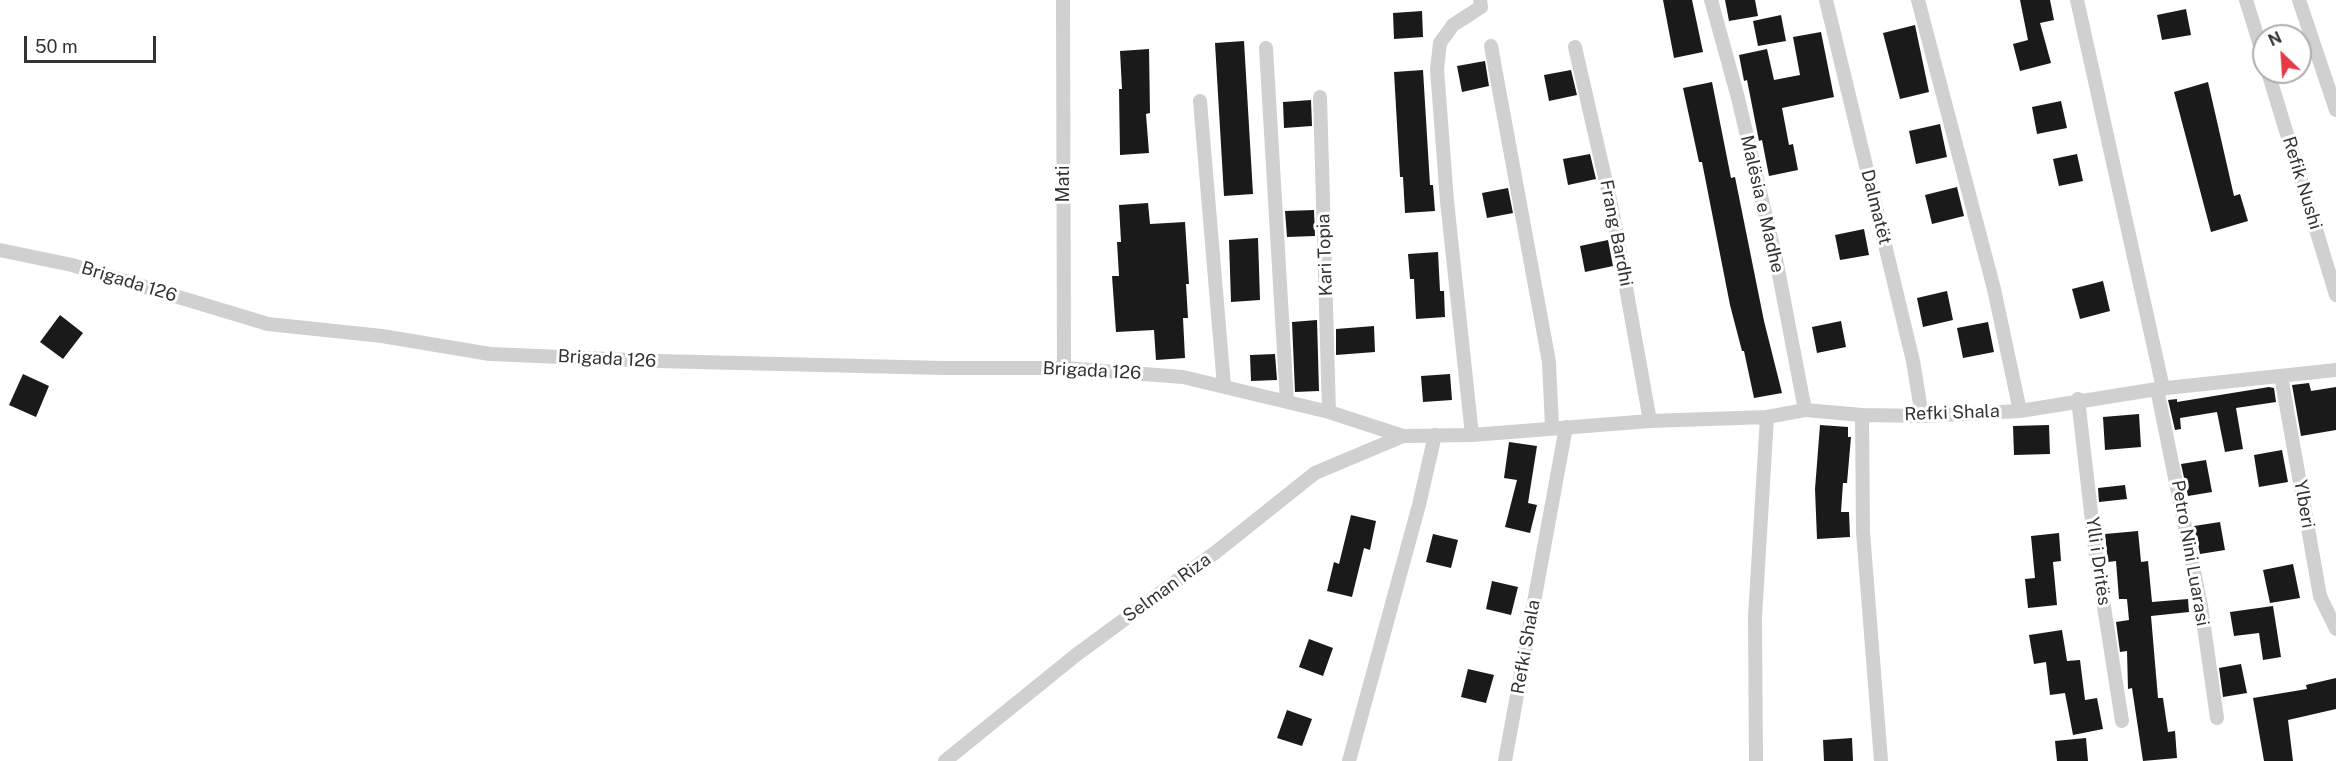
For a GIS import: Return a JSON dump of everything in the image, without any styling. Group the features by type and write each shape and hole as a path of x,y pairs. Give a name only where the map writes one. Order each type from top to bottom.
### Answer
{"street":[{"name":"Mati","path":"1063,0 1064,368"},
{"path":"1472,435 1447,201 1437,69 1440,43 1453,25 1481,7 1480,0"},
{"name":"Malësia e Madhe","path":"1711,0 1738,98 1776,259 1805,410"},
{"name":"Dalmatët","path":"1826,0 1913,361 1922,416"},
{"path":"1918,0 1994,288 2020,411"},
{"name":"Petro Nini Luarasi","path":"2077,0 2160,389 2201,606 2217,718"},
{"path":"2246,0 2253,24"},
{"path":"2299,0 2336,110"},
{"path":"1491,46 1559,427"},
{"name":"Frang Bardhi","path":"1575,47 1611,204 1650,421"},
{"path":"1266,48 1287,402"},
{"name":"Refik Nushi","path":"2272,84 2336,295"},
{"name":"Kari Topia","path":"1320,97 1329,412"},
{"path":"1200,101 1224,386"},
{"name":"Brigada 126","path":"0,250 72,265 268,324 382,336 490,354 667,362 944,369 1064,368 1183,377 1329,412 1402,436"},
{"name":"Refki Shala","path":"1402,436 1472,435 1650,421 1767,417 1805,410 1862,415 1922,416 2020,411 2078,399 2336,370"},
{"name":"Ylberi","path":"2281,376 2320,596 2336,629"},
{"name":"Ylli i Dritës","path":"2078,399 2097,556 2122,721"},
{"path":"1862,415 1863,532 1881,761"},
{"path":"1756,761 1755,617 1767,417"},
{"name":"Refki Shala","path":"1505,761 1559,427"},
{"path":"1349,761 1419,505 1435,435"},
{"name":"Selman Riza","path":"945,761 1076,655 1216,552 1315,473 1402,436"}],"building":[{"path":"1663,0 1692,0 1703,52 1674,58"},
{"path":"1725,0 1755,0 1758,16 1729,21"},
{"path":"2020,0 2050,0 2054,20 2040,23 2051,63 2020,71 2013,44 2028,40"},
{"path":"2186,9 2191,35 2162,40 2157,15"},
{"path":"1422,11 1423,37 1394,39 1393,13"},
{"path":"1781,15 1786,41 1758,46 1753,21"},
{"path":"1915,25 1929,92 1900,99 1883,33"},
{"path":"1821,32 1834,97 1782,108 1789,145 1793,144 1798,170 1769,176 1762,140 1759,141 1747,80 1744,81 1739,55 1767,49 1774,80 1800,75 1793,37"},
{"path":"1244,41 1253,194 1224,196 1215,43"},
{"path":"1149,49 1150,113 1146,114 1149,153 1120,155 1119,89 1122,89 1120,51"},
{"path":"1485,61 1489,86 1462,92 1457,66"},
{"path":"1423,70 1430,185 1433,185 1435,211 1405,213 1403,177 1400,177 1394,72"},
{"path":"1571,70 1577,95 1549,101 1544,75"},
{"path":"1712,82 1731,178 1735,177 1764,321 1782,393 1754,398 1744,351 1742,351 1730,305 1702,162 1699,162 1683,88"},
{"path":"2208,82 2234,196 2240,194 2248,221 2211,232 2174,92"},
{"path":"1311,100 1312,126 1284,128 1283,102"},
{"path":"2061,101 2067,128 2037,134 2032,107"},
{"path":"1940,124 1947,157 1916,164 1909,131"},
{"path":"1590,154 1596,179 1568,185 1563,159"},
{"path":"2077,154 2083,181 2059,186 2053,159"},
{"path":"1957,187 1964,216 1932,224 1925,195"},
{"path":"1508,188 1513,213 1487,218 1482,193"},
{"path":"1148,203 1150,224 1185,222 1189,284 1186,284 1188,318 1183,318 1185,358 1156,360 1154,330 1116,332 1112,276 1119,276 1117,242 1121,242 1119,205"},
{"path":"1314,210 1315,236 1287,237 1285,211"},
{"path":"1864,229 1869,255 1840,260 1835,235"},
{"path":"1258,238 1260,300 1231,302 1229,240"},
{"path":"1608,240 1613,266 1585,272 1580,246"},
{"path":"1438,252 1440,291 1444,291 1445,317 1416,319 1414,279 1410,279 1408,254"},
{"path":"2103,281 2110,311 2080,319 2072,289"},
{"path":"1947,291 1953,320 1923,327 1917,298"},
{"path":"60,315 83,333 63,359 40,342"},
{"path":"1317,320 1319,391 1295,392 1292,322"},
{"path":"1841,321 1846,347 1817,353 1812,327"},
{"path":"1988,322 1994,352 1963,358 1957,328"},
{"path":"1374,326 1375,352 1336,355 1336,329"},
{"path":"1275,354 1277,380 1251,381 1250,355"},
{"path":"23,374 49,386 36,417 9,405"},
{"path":"1450,374 1452,400 1423,402 1421,376"},
{"path":"2309,383 2311,391 2336,387 2336,430 2301,436 2292,385"},
{"path":"2274,388 2276,402 2236,408 2243,449 2225,452 2217,412 2180,418 2181,429 2175,430 2168,400 2177,399 2177,402"},
{"path":"2139,414 2141,447 2105,450 2103,417"},
{"path":"1820,425 1848,427 1848,437 1851,437 1847,483 1843,483 1841,512 1849,512 1850,537 1817,539 1815,489"},
{"path":"2049,425 2050,454 2014,455 2013,426"},
{"path":"1509,442 1537,446 1528,503 1537,505 1530,533 1505,527 1517,480 1504,478"},
{"path":"2282,450 2288,482 2259,487 2254,455"},
{"path":"2206,460 2212,492 2188,496 2181,464"},
{"path":"2125,485 2127,499 2099,502 2098,488"},
{"path":"1351,515 1376,521 1370,550 1364,548 1352,597 1327,591 1334,562 1339,564"},
{"path":"2220,522 2225,550 2200,554 2194,526"},
{"path":"2138,531 2141,562 2148,561 2152,602 2188,599 2189,612 2151,616 2158,698 2163,698 2168,732 2175,731 2177,758 2143,761 2132,688 2128,689 2127,651 2120,652 2116,622 2129,620 2127,599 2119,599 2116,561 2108,562 2105,534"},
{"path":"2059,533 2061,561 2053,562 2057,605 2028,608 2025,579 2035,578 2031,536"},
{"path":"1433,534 1458,540 1451,568 1426,562"},
{"path":"2293,564 2300,598 2270,603 2263,570"},
{"path":"1492,581 1518,587 1511,615 1486,609"},
{"path":"2273,606 2281,657 2263,660 2259,633 2234,636 2230,612"},
{"path":"2062,630 2067,661 2080,660 2085,700 2097,698 2103,729 2073,735 2065,693 2050,695 2046,662 2034,664 2029,635"},
{"path":"1309,639 1333,648 1323,676 1299,667"},
{"path":"2241,664 2247,693 2223,697 2219,668"},
{"path":"1468,669 1494,675 1486,703 1461,697"},
{"path":"2336,678 2336,709 2288,720 2293,761 2264,761 2253,698 2307,689 2306,685"},
{"path":"1287,710 1312,719 1302,746 1277,738"},
{"path":"1852,738 1853,761 1824,761 1823,740"},
{"path":"2086,738 2088,761 2057,761 2055,741"}]}
